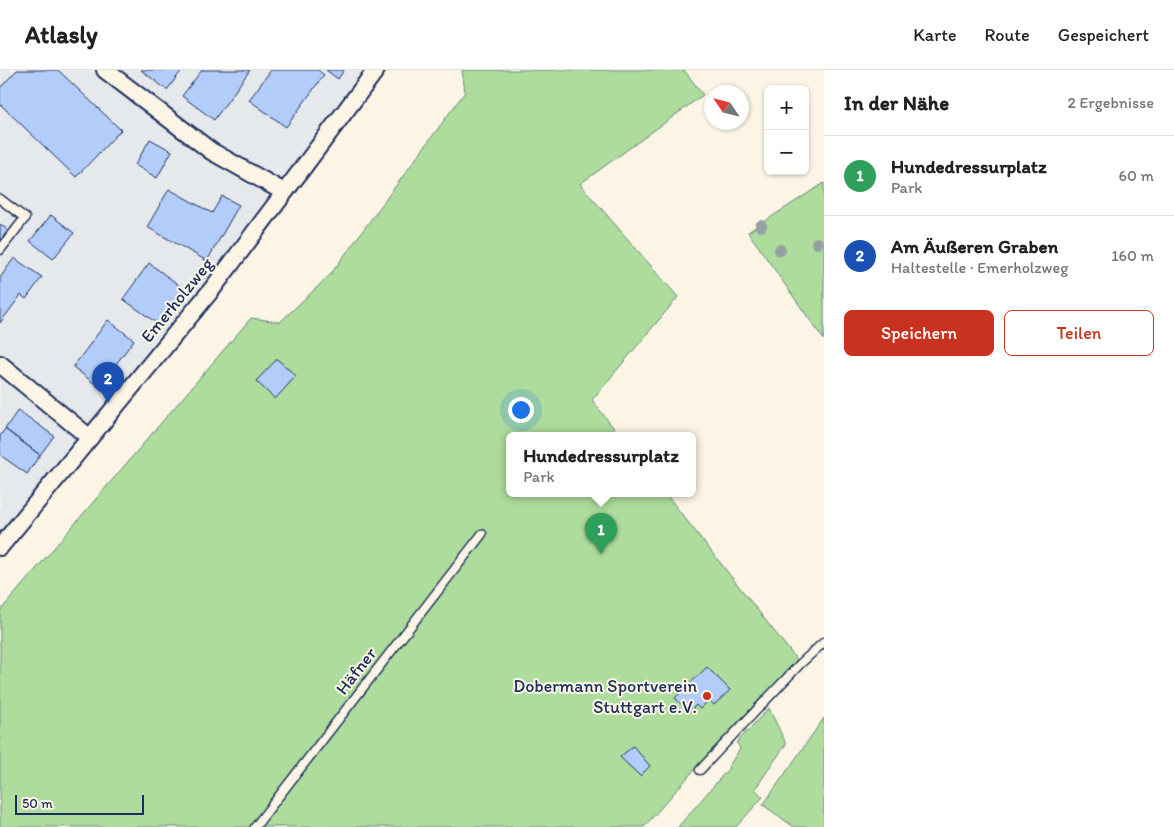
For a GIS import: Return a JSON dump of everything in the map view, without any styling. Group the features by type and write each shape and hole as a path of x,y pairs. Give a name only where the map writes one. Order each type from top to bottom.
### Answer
{"street":[{"path":"105,70 210,151 284,192"},
{"name":"Emerholzweg","path":"0,547 214,288 376,70"},
{"path":"0,364 90,438"}],"lane":[{"path":"0,199 25,218 0,250"},
{"name":"Häfner","path":"255,827 482,534"},
{"path":"700,770 800,664 824,642"}],"shaded area":[{"path":"0,70 376,70 0,547"}],"green space":[{"path":"462,70 684,70 703,95 580,184 678,297 592,400 617,432 506,432 506,497 668,497 797,660 703,760 644,827 0,827 0,611 251,318 280,322 330,275 465,92"},
{"path":"824,183 824,340 748,232"},
{"path":"769,708 786,744 755,789 763,797 736,827 678,827 729,768 740,749 736,743"},
{"path":"824,718 824,827 794,827 763,805"}],"building":[{"path":"17,70 58,70 121,130 76,177 0,104 0,88"},
{"path":"141,70 182,70 167,90"},
{"path":"202,70 250,70 214,120 182,96"},
{"path":"271,70 318,70 324,75 286,127 249,100"},
{"path":"326,70 344,70 338,79"},
{"path":"150,139 172,151 157,178 135,165"},
{"path":"169,189 212,213 222,196 239,205 207,261 147,227"},
{"path":"51,215 74,233 53,259 30,241"},
{"path":"0,224 8,230 0,241"},
{"path":"14,258 42,277 26,299 21,295 0,323 0,278"},
{"path":"149,263 184,289 158,324 123,299"},
{"path":"108,320 134,340 99,387 73,367"},
{"path":"277,359 296,376 275,399 256,381"},
{"path":"18,410 54,436 40,455 5,429"},
{"path":"5,429 40,455 27,474 0,455 0,436"},
{"path":"707,667 730,690 714,705 709,700 700,709 696,705 689,712 675,698"},
{"path":"633,746 650,766 640,776 620,757"}],"place":[{"name":"Am Äußeren Graben","path":"108,403"},
{"name":"Hundedressurplatz","path":"601,554"},
{"name":"Dobermann Sportverein Stuttgart e.V.","path":"707,696"}]}
